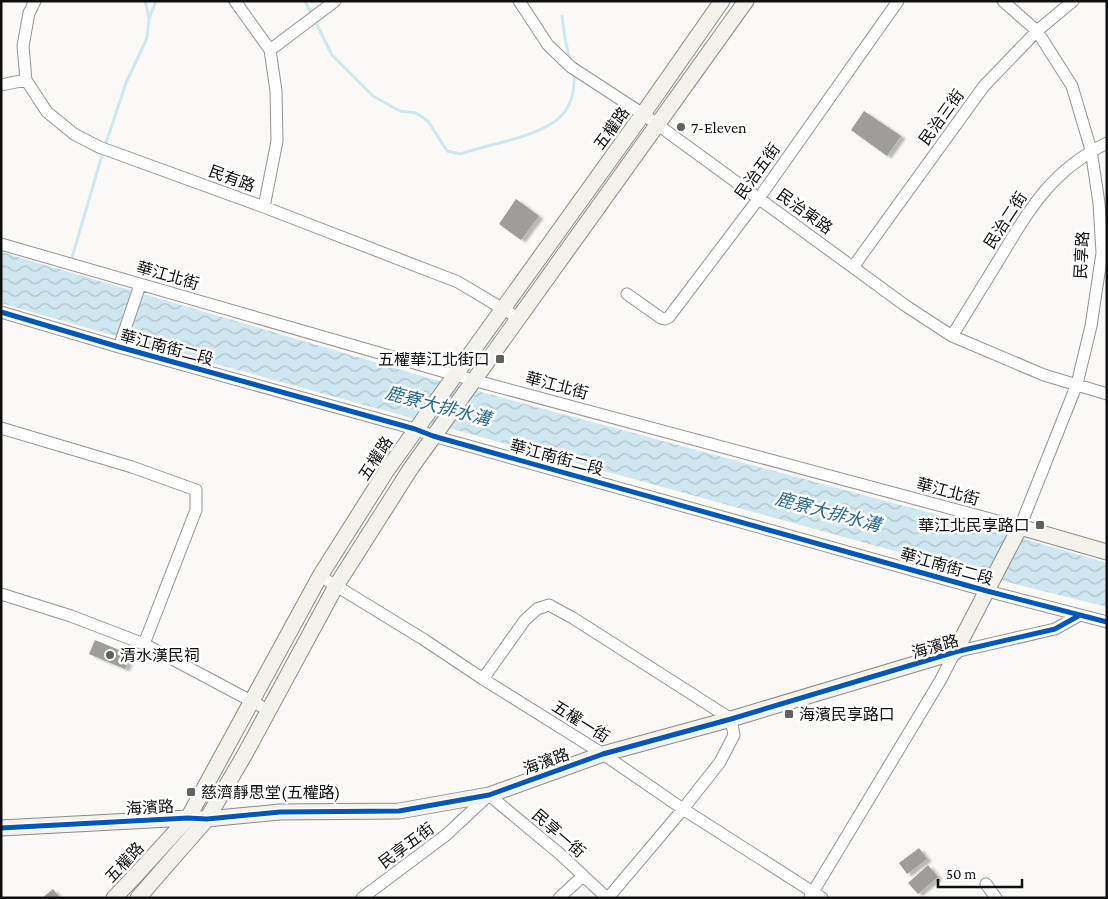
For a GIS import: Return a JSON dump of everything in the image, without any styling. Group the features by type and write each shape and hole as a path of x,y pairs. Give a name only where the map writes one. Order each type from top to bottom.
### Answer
{"street":[{"name":"民有路","path":"35,1 29,13 23,46 26,80 47,112 74,134 99,147 264,207 458,282 518,318"},
{"path":"235,1 270,50 276,90 276,141 264,207"},
{"path":"270,50 335,1"},
{"name":"民治東路","path":"519,1 548,45 571,67 643,114 906,306 952,336 1044,375 1107,394"},
{"name":"五權路","path":"114,898 188,818 320,576 387,470 722,1"},
{"name":"五權路","path":"138,898 206,819 245,754 336,586 377,519 437,431 746,1"},
{"name":"民治五街","path":"627,294 661,318 666,320 669,317 758,198 898,1"},
{"name":"民享路","path":"1003,1 1038,31 1072,86 1091,150 1104,253 1091,326 1077,384 1020,527"},
{"name":"民治三街","path":"853,267 984,86 1038,31 1073,1"},
{"path":"1,86 26,80"},
{"name":"民治二街","path":"952,336 1042,192 1061,173 1091,150 1107,143"},
{"name":"華江北街","path":"1,244 140,287 300,330 426,367 471,384 1020,527 1107,552"},
{"path":"121,344 140,287"},
{"name":"華江南街二段","path":"1,312 418,425 987,591 1107,622"},
{"path":"1,428 140,469 196,490 196,510 144,644"},
{"path":"815,896 940,681 1020,527"},
{"name":"五權一街","path":"320,576 603,754 815,896"},
{"path":"1,594 71,616 144,644 268,710"},
{"path":"483,679 525,620 537,610 549,605 574,618 731,719 734,735 720,762 608,898"},
{"name":"海濱路","path":"1,828 188,818 206,819 280,812 400,811 488,794 603,754 731,719 955,652 1055,629 1080,615"},
{"name":"民享一街","path":"488,794 560,854 608,898"},
{"name":"民享五街","path":"362,898 446,835 488,794"},
{"path":"558,898 583,876"},
{"path":"986,884 996,898"}],"water":[{"name":"鹿寮大排水溝","path":"1,252 429,378 990,529 1107,563 1107,607 1011,583 1,303"}],"building":[{"path":"864,111 901,136 887,156 851,130"},
{"path":"516,199 539,216 521,240 499,224"},
{"name":"清水漢民祠","path":"95,640 131,655 125,669 89,654"},
{"path":"919,848 927,859 907,874 899,863"},
{"path":"928,865 938,877 918,894 908,883"},
{"path":"53,889 60,898 42,898"}],"waterway":[{"path":"145,1 149,18"},
{"path":"105,146 126,83 147,38 149,19 156,1"},
{"path":"305,1 332,55 373,96 400,111 416,113 428,121 447,151 460,154 528,135 552,123 568,107 573,91 574,73"},
{"path":"562,16 570,60"},
{"path":"71,261 103,152"}],"cycle path":[{"path":"1,312 119,347 415,429 433,436 987,591 1107,622"},
{"path":"1,828 188,818 207,819 280,812 399,811 489,795 603,754 731,719 955,652 1055,629 1080,615"}],"place":[{"name":"7-Eleven","path":"681,127"},
{"name":"五權華江北街口","path":"500,359"},
{"name":"華江北民享路口","path":"1040,525"},
{"name":"清水漢民祠","path":"110,655"},
{"name":"海濱民享路口","path":"789,714"},
{"name":"慈濟靜思堂(五權路)","path":"191,792"}]}
